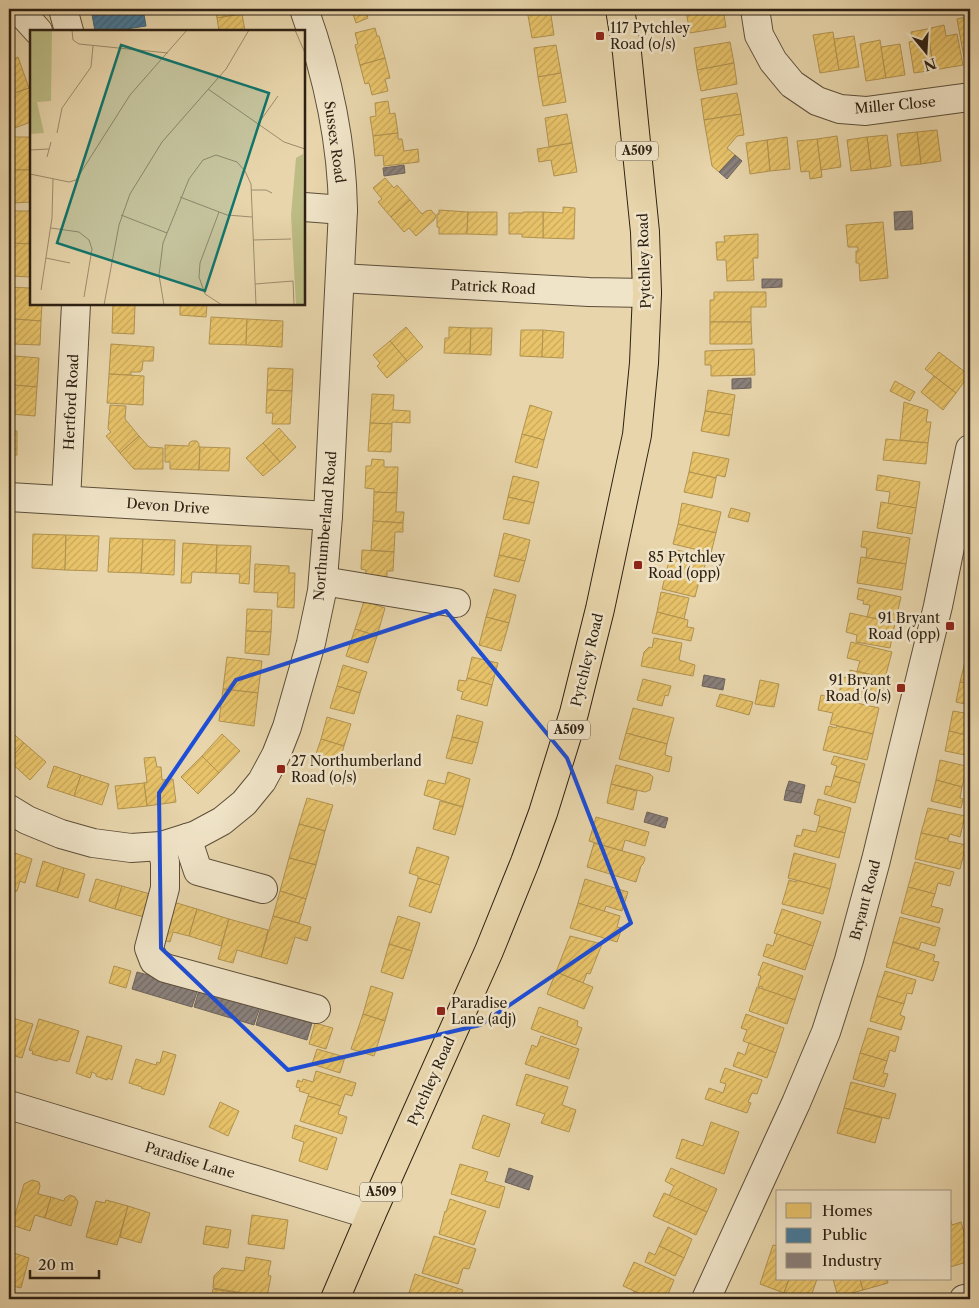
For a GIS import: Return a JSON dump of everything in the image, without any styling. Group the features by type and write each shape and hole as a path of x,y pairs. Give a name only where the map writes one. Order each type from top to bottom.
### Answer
{"main road":[{"name":"Pytchley Road","path":"336,1299 371,1215 496,933 525,862 543,813 574,713 600,609 637,434 644,362 647,293 645,232 627,53 620,9"}],"street":[{"path":"63,9 69,30"},
{"name":"Sussex Road","path":"304,9 322,65 333,114 342,180 343,210 340,278"},
{"name":"Miller Close","path":"755,9 760,35 773,61 792,84 817,101 840,109 866,111 970,97"},
{"path":"305,208 343,210"},
{"name":"Patrick Road","path":"340,278 589,292 647,293"},
{"name":"Northumberland Road","path":"9,809 27,820 61,834 93,843 131,848 161,846 196,835 222,821 244,803 262,781 276,755 287,727 311,643 322,591 328,516 340,278"},
{"name":"Hertford Road","path":"66,500 76,305"},
{"name":"Bryant Road","path":"706,1299 796,1103 826,1032 849,960 876,860 933,625 970,449"},
{"name":"Devon Drive","path":"9,497 328,516"},
{"path":"323,581 456,603"},
{"path":"187,838 198,871 263,889"},
{"path":"161,846 165,862 165,888 149,948 154,961 165,968 316,1009"},
{"name":"Paradise Lane","path":"9,1105 371,1215"},
{"path":"964,1299 970,1298"}],"highlighted area":[{"path":"446,611 567,758 631,923 480,1025 288,1070 161,948 159,793 236,680"}],"building: Homes":[{"path":"215,9 241,9 242,14 217,18"},
{"path":"344,9 365,9 368,18 356,23 352,11 346,14"},
{"path":"550,9 554,35 532,38 527,10"},
{"path":"723,9 726,27 690,33 686,11"},
{"path":"242,14 245,30 219,30 217,18"},
{"path":"970,16 970,62 965,63 957,19"},
{"path":"944,25 946,36 957,34 963,65 934,70 927,29"},
{"path":"375,28 385,58 360,65 355,45 358,44 355,33"},
{"path":"927,29 934,70 914,73 909,42 913,41 911,32"},
{"path":"833,32 839,70 820,73 813,35"},
{"path":"854,36 859,67 839,70 834,39"},
{"path":"880,40 886,78 866,81 860,44"},
{"path":"730,42 734,63 697,70 694,48"},
{"path":"900,44 905,75 886,78 881,47"},
{"path":"556,45 561,73 538,77 534,48"},
{"path":"18,57 29,88 9,95 9,61"},
{"path":"385,58 390,78 385,79 388,91 372,95 369,83 365,84 360,65"},
{"path":"734,63 737,84 701,91 697,70"},
{"path":"561,73 566,102 543,106 538,77"},
{"path":"29,88 30,91 30,122 9,130 9,95"},
{"path":"737,93 741,114 704,120 701,99"},
{"path":"388,101 390,114 395,113 398,133 373,136 370,117 376,116 375,103"},
{"path":"567,114 572,143 549,147 545,118"},
{"path":"741,114 744,135 737,136 727,148 735,155 719,172 712,166 704,120"},
{"path":"937,130 941,161 921,164 917,132"},
{"path":"917,132 921,164 901,166 897,134"},
{"path":"398,133 398,139 402,139 404,151 418,149 419,162 384,166 383,155 375,156 373,136"},
{"path":"887,135 891,166 871,169 867,137"},
{"path":"837,136 841,167 821,170 817,139"},
{"path":"13,137 30,137 30,170 13,170"},
{"path":"787,137 790,169 770,171 767,140"},
{"path":"867,137 871,169 851,171 847,140"},
{"path":"817,139 822,177 810,179 809,171 801,172 797,141"},
{"path":"767,140 770,171 750,174 746,143"},
{"path":"572,143 577,172 554,176 551,160 539,162 537,149"},
{"path":"13,170 30,170 30,202 13,203"},
{"path":"385,178 394,188 397,185 410,200 391,217 378,202 382,199 373,188"},
{"path":"410,200 422,214 431,210 436,216 416,236 409,228 404,232 391,217"},
{"path":"563,207 575,208 574,239 543,238 543,212 563,213"},
{"path":"439,210 468,212 467,234 439,234 437,214 439,214"},
{"path":"13,211 30,211 30,244 11,243"},
{"path":"468,212 497,212 497,235 467,234"},
{"path":"543,212 543,238 522,237 522,234 509,234 509,213"},
{"path":"883,222 888,278 860,281 859,263 856,263 858,247 848,247 846,225"},
{"path":"758,234 758,258 753,258 754,280 727,281 726,260 717,260 716,242 725,242 724,236"},
{"path":"11,243 30,244 30,277 10,276"},
{"path":"9,287 30,288 30,305 42,305 41,321 9,317 9,304 15,305 15,296 9,296"},
{"path":"714,292 766,292 766,307 751,307 751,322 710,322 710,300 714,300"},
{"path":"113,305 135,305 134,334 112,333"},
{"path":"180,305 207,305 206,317 180,315"},
{"path":"211,317 247,319 246,345 209,344"},
{"path":"14,319 41,321 40,345 13,344"},
{"path":"247,319 283,321 282,347 246,345"},
{"path":"710,322 751,322 752,344 710,344"},
{"path":"406,327 423,347 407,361 390,341"},
{"path":"449,327 471,328 470,354 444,353 445,338 449,338"},
{"path":"471,328 492,328 491,355 470,354"},
{"path":"521,330 543,330 542,357 520,356"},
{"path":"543,330 564,332 563,358 542,357"},
{"path":"390,341 407,361 387,378 377,366 380,363 373,355"},
{"path":"111,344 154,347 153,361 143,361 142,370 140,372 131,372 131,375 109,374"},
{"path":"754,349 755,375 711,376 711,365 705,365 705,351"},
{"path":"939,352 969,375 956,393 925,369"},
{"path":"15,356 39,358 37,387 13,385"},
{"path":"268,368 293,369 292,391 267,390"},
{"path":"109,374 144,376 143,405 107,403"},
{"path":"934,376 956,393 943,410 921,392"},
{"path":"895,381 915,392 910,401 890,391"},
{"path":"13,385 37,387 35,416 11,414"},
{"path":"267,390 292,391 290,424 272,424 273,413 266,413"},
{"path":"708,390 735,395 732,415 705,411"},
{"path":"372,394 394,395 393,410 410,411 410,423 370,423"},
{"path":"904,402 928,410 926,422 931,422 928,443 900,440"},
{"path":"110,405 126,406 125,419 139,436 120,453 106,436 111,432 108,429"},
{"path":"530,405 552,412 544,440 522,434"},
{"path":"705,411 732,415 729,436 701,431"},
{"path":"370,423 392,424 391,452 368,451"},
{"path":"279,428 296,447 280,462 263,443"},
{"path":"9,431 17,431 17,455 9,455"},
{"path":"522,434 544,440 537,468 515,462"},
{"path":"139,436 149,447 163,448 163,469 134,469 120,453"},
{"path":"886,439 928,443 926,464 883,460"},
{"path":"197,441 200,447 199,470 170,469 170,462 165,462 165,445 189,446 189,443"},
{"path":"263,443 280,462 263,476 246,458"},
{"path":"200,447 230,448 229,471 199,470"},
{"path":"693,452 729,459 725,477 717,475 716,478 689,472"},
{"path":"372,459 384,460 384,467 398,467 397,493 374,492 374,489 365,488 366,466 371,466"},
{"path":"689,472 716,478 712,498 684,492"},
{"path":"878,475 920,482 916,508 888,504 890,492 876,490"},
{"path":"513,476 539,482 534,503 508,497"},
{"path":"374,492 397,493 396,512 404,512 403,523 373,521"},
{"path":"508,497 534,503 529,524 503,519"},
{"path":"881,502 916,508 912,534 877,528"},
{"path":"682,503 721,512 716,533 678,524"},
{"path":"731,508 750,513 748,522 728,517"},
{"path":"373,521 403,523 403,532 395,532 394,552 371,550"},
{"path":"678,524 716,533 711,553 673,544"},
{"path":"863,531 910,538 906,564 866,558 867,548 861,547"},
{"path":"504,533 530,540 525,561 499,555"},
{"path":"33,534 66,535 65,570 32,568"},
{"path":"66,535 99,536 97,571 65,570"},
{"path":"110,538 143,539 141,573 108,572"},
{"path":"143,539 175,540 174,575 141,573"},
{"path":"183,543 217,545 216,573 192,572 191,583 181,583"},
{"path":"217,545 251,546 249,584 239,583 240,574 216,573"},
{"path":"672,549 707,557 702,577 667,569"},
{"path":"362,550 394,552 393,571 387,571 387,581 365,580 366,570 361,569"},
{"path":"499,555 525,561 519,582 494,576"},
{"path":"861,557 906,564 902,590 857,583"},
{"path":"255,564 289,566 289,573 295,573 294,608 277,607 278,593 254,592"},
{"path":"667,569 700,577 695,597 662,589"},
{"path":"859,588 901,597 895,623 867,617 870,605 863,604 864,601 857,599"},
{"path":"494,589 516,595 509,623 486,617"},
{"path":"661,592 689,598 684,619 657,612"},
{"path":"364,601 385,608 377,636 355,629"},
{"path":"247,609 272,610 271,632 246,631"},
{"path":"657,612 688,620 687,627 694,628 691,641 652,633"},
{"path":"850,613 895,623 890,648 856,642 857,635 846,632"},
{"path":"486,617 509,623 501,651 479,645"},
{"path":"355,629 377,636 368,663 346,656"},
{"path":"246,631 271,632 269,655 245,653"},
{"path":"654,638 682,643 679,660 695,665 693,676 641,666 644,652 649,647 652,648"},
{"path":"851,642 892,652 885,678 857,671 860,661 847,658"},
{"path":"227,657 262,661 258,693 223,689"},
{"path":"472,657 498,663 492,685 467,678"},
{"path":"965,662 970,663 970,684 960,682"},
{"path":"343,665 367,672 360,693 337,686"},
{"path":"850,670 885,678 880,702 839,693 843,677 848,678"},
{"path":"467,678 492,685 487,706 461,699 463,692 457,690 459,680 466,681"},
{"path":"643,679 671,686 668,696 665,695 662,706 637,700"},
{"path":"760,680 779,684 774,707 755,704"},
{"path":"960,682 970,684 970,705 956,702"},
{"path":"337,686 360,693 354,714 330,708"},
{"path":"223,689 258,693 254,726 219,721"},
{"path":"720,694 753,702 749,715 716,706"},
{"path":"821,695 879,708 873,734 830,724 833,713 818,710"},
{"path":"633,708 674,718 667,744 626,733"},
{"path":"953,711 970,714 970,736 949,731"},
{"path":"457,715 483,722 478,743 452,737"},
{"path":"327,717 351,724 344,746 321,739"},
{"path":"829,726 873,734 867,760 823,750"},
{"path":"9,730 24,743 9,761"},
{"path":"949,731 970,736 970,756 945,751"},
{"path":"626,733 667,744 665,755 672,757 669,772 619,759"},
{"path":"222,734 240,751 219,773 202,756"},
{"path":"452,737 478,743 472,764 446,758"},
{"path":"321,739 344,746 338,767 314,760"},
{"path":"24,743 46,762 30,780 9,761"},
{"path":"202,756 219,773 198,794 181,777"},
{"path":"834,756 865,764 860,783 834,776 837,766 831,764"},
{"path":"155,757 157,767 161,767 162,780 173,779 176,802 147,806 144,783 147,782 144,758"},
{"path":"940,760 970,767 969,776 965,776 962,787 936,780"},
{"path":"616,765 650,774 653,777 650,790 645,792 611,784"},
{"path":"54,766 81,775 74,796 47,787"},
{"path":"448,772 470,779 463,807 424,795 428,780 445,784"},
{"path":"81,775 109,784 102,805 74,796"},
{"path":"834,776 860,783 855,803 824,794 826,786 831,787"},
{"path":"936,780 962,787 960,798 963,799 961,808 931,801"},
{"path":"144,783 147,806 118,809 115,786"},
{"path":"611,784 637,791 633,810 607,803"},
{"path":"307,798 333,805 325,831 299,824"},
{"path":"818,799 851,808 845,833 818,826 820,816 814,814"},
{"path":"440,801 463,807 455,835 433,829"},
{"path":"928,808 965,816 960,837 950,834 948,839 921,833"},
{"path":"596,817 649,832 645,846 625,840 622,851 589,841"},
{"path":"299,824 325,831 316,865 289,858"},
{"path":"818,826 845,833 839,858 794,846 797,835 801,836 803,829 816,832"},
{"path":"921,833 966,845 960,869 915,859"},
{"path":"594,843 644,857 645,859 636,882 587,867"},
{"path":"417,847 449,857 440,885 409,873"},
{"path":"12,852 32,859 25,883 20,881 17,891 10,893 9,862"},
{"path":"794,853 836,864 830,889 788,878"},
{"path":"289,858 316,865 306,899 280,891"},
{"path":"43,861 64,868 57,892 36,886"},
{"path":"915,862 954,872 950,886 938,883 935,894 908,887"},
{"path":"64,868 85,874 78,898 57,892"},
{"path":"418,878 440,885 431,913 409,906"},
{"path":"96,879 122,886 115,909 89,901"},
{"path":"585,879 628,892 622,911 606,906 604,912 578,903"},
{"path":"789,880 796,882 796,880 830,889 823,914 782,904"},
{"path":"122,886 150,894 144,917 115,909"},
{"path":"908,887 935,894 931,906 943,909 939,923 901,913"},
{"path":"280,891 306,899 299,923 273,916"},
{"path":"170,901 197,909 189,936 173,932 170,942 159,939"},
{"path":"578,903 620,916 617,927 622,928 617,942 570,928"},
{"path":"197,909 229,919 221,946 189,936"},
{"path":"782,909 821,922 813,946 774,933"},
{"path":"273,916 311,927 307,941 295,937 287,964 261,957"},
{"path":"398,916 420,923 412,951 389,944"},
{"path":"900,917 940,928 935,946 921,942 919,949 893,942"},
{"path":"229,919 268,930 261,957 237,950 233,963 218,959"},
{"path":"777,934 813,946 805,970 763,956 767,944 773,946"},
{"path":"570,936 602,944 590,974 587,973 583,983 556,972"},
{"path":"893,942 935,955 933,961 939,962 933,981 886,967"},
{"path":"389,944 412,951 403,979 381,972"},
{"path":"763,962 803,976 795,1000 758,986 761,976 758,975"},
{"path":"114,966 131,971 126,988 109,983"},
{"path":"885,971 916,980 912,994 907,993 904,1004 877,996"},
{"path":"556,972 593,987 584,1009 547,994"},
{"path":"371,986 393,993 385,1021 363,1014"},
{"path":"757,987 795,1000 787,1024 749,1011"},
{"path":"877,996 904,1004 900,1015 905,1017 901,1030 870,1021"},
{"path":"539,1007 578,1021 577,1026 582,1028 576,1045 531,1029"},
{"path":"363,1014 385,1021 374,1056 351,1049"},
{"path":"746,1014 784,1028 776,1053 743,1041 747,1030 741,1028"},
{"path":"9,1017 33,1024 22,1058 9,1054"},
{"path":"39,1019 79,1031 69,1062 58,1059 57,1061 32,1054 33,1051 29,1050"},
{"path":"315,1023 333,1028 326,1049 309,1044"},
{"path":"868,1028 899,1037 895,1052 890,1050 887,1061 860,1053"},
{"path":"87,1036 122,1046 112,1080 96,1076 92,1072 90,1078 76,1073"},
{"path":"541,1036 579,1049 569,1079 525,1064 532,1045 537,1047"},
{"path":"749,1043 776,1053 767,1078 733,1066 738,1052 745,1055"},
{"path":"317,1049 345,1057 340,1073 312,1064"},
{"path":"163,1051 176,1055 164,1095 129,1083 136,1059 156,1065 157,1062 160,1063"},
{"path":"860,1053 887,1061 883,1073 888,1074 884,1087 853,1079"},
{"path":"725,1068 762,1080 757,1094 752,1093 748,1102 751,1103 747,1113 705,1099 709,1088 723,1093 726,1084 720,1082"},
{"path":"316,1071 356,1083 352,1096 345,1094 341,1106 308,1096 309,1094 299,1091 300,1088 296,1087 298,1080 302,1082 303,1079 313,1082"},
{"path":"526,1074 568,1087 562,1105 576,1110 569,1132 541,1123 545,1114 516,1105"},
{"path":"851,1082 896,1094 889,1119 844,1108"},
{"path":"308,1096 341,1106 338,1114 347,1117 342,1134 300,1121"},
{"path":"220,1102 239,1111 228,1136 209,1127"},
{"path":"844,1108 882,1118 875,1143 837,1133"},
{"path":"483,1115 510,1124 499,1157 472,1148"},
{"path":"711,1122 739,1132 724,1174 676,1158 682,1139 703,1146"},
{"path":"295,1125 337,1138 327,1170 299,1161 304,1142 292,1138"},
{"path":"460,1164 488,1172 485,1181 505,1187 499,1208 451,1194"},
{"path":"671,1168 717,1189 707,1212 669,1196 674,1186 665,1181"},
{"path":"32,1180 39,1182 38,1194 51,1197 45,1218 35,1215 30,1231 12,1225 24,1184"},
{"path":"664,1193 707,1212 696,1235 653,1216"},
{"path":"70,1195 75,1197 78,1202 71,1226 45,1218 51,1197 64,1201"},
{"path":"450,1199 486,1211 474,1245 439,1234"},
{"path":"106,1200 128,1206 117,1245 86,1237 96,1201 105,1203"},
{"path":"128,1206 150,1213 141,1243 120,1237"},
{"path":"252,1215 288,1220 284,1249 248,1244"},
{"path":"970,1220 970,1252 964,1222"},
{"path":"961,1222 970,1252 970,1261 952,1266 952,1225"},
{"path":"206,1226 231,1230 228,1248 203,1244"},
{"path":"668,1227 692,1239 684,1258 659,1246"},
{"path":"434,1236 476,1249 469,1269 463,1268 458,1284 422,1273"},
{"path":"773,1245 776,1246 776,1280 789,1280 784,1293 760,1284"},
{"path":"659,1246 684,1258 675,1276 645,1262 649,1252 655,1255"},
{"path":"11,1252 29,1258 21,1288 9,1285"},
{"path":"246,1257 271,1261 268,1275 271,1276 267,1297 213,1288 214,1276 222,1268 244,1271"},
{"path":"634,1262 674,1280 666,1299 652,1299 623,1286"},
{"path":"415,1274 463,1290 459,1299 407,1299"},
{"path":"789,1280 817,1280 810,1299 803,1299 784,1293"},
{"path":"833,1280 860,1280 863,1290 838,1297"},
{"path":"860,1280 887,1280 888,1283 863,1290"},
{"path":"213,1289 250,1295 250,1299 211,1299"},
{"path":"634,1291 652,1299 630,1299"},
{"path":"9,1294 29,1299 9,1299"}],"building: Public":[{"path":"91,9 143,9 146,26 120,30 95,30"}],"building: Industry":[{"path":"735,155 742,161 727,179 719,172"},
{"path":"404,165 405,173 384,176 383,168"},
{"path":"912,211 913,229 895,230 894,212"},
{"path":"762,279 782,279 782,287 762,288"},
{"path":"751,378 751,388 732,389 732,379"},
{"path":"704,675 725,679 723,690 702,686"},
{"path":"789,781 805,785 803,794 786,790"},
{"path":"786,790 803,794 801,803 784,800"},
{"path":"647,812 668,818 665,828 644,822"},
{"path":"137,972 198,989 192,1007 132,989"},
{"path":"199,990 260,1007 254,1025 194,1007"},
{"path":"261,1008 312,1023 307,1040 256,1025"},
{"path":"509,1168 533,1176 529,1190 505,1182"}],"place":[{"name":"117 Pytchley Road (o/s)","path":"600,36"},
{"name":"85 Pytchley Road (opp)","path":"638,565"},
{"name":"91 Bryant Road (opp)","path":"950,626"},
{"name":"91 Bryant Road (o/s)","path":"901,688"},
{"name":"27 Northumberland Road (o/s)","path":"281,769"},
{"name":"Paradise Lane (adj)","path":"441,1011"}]}
